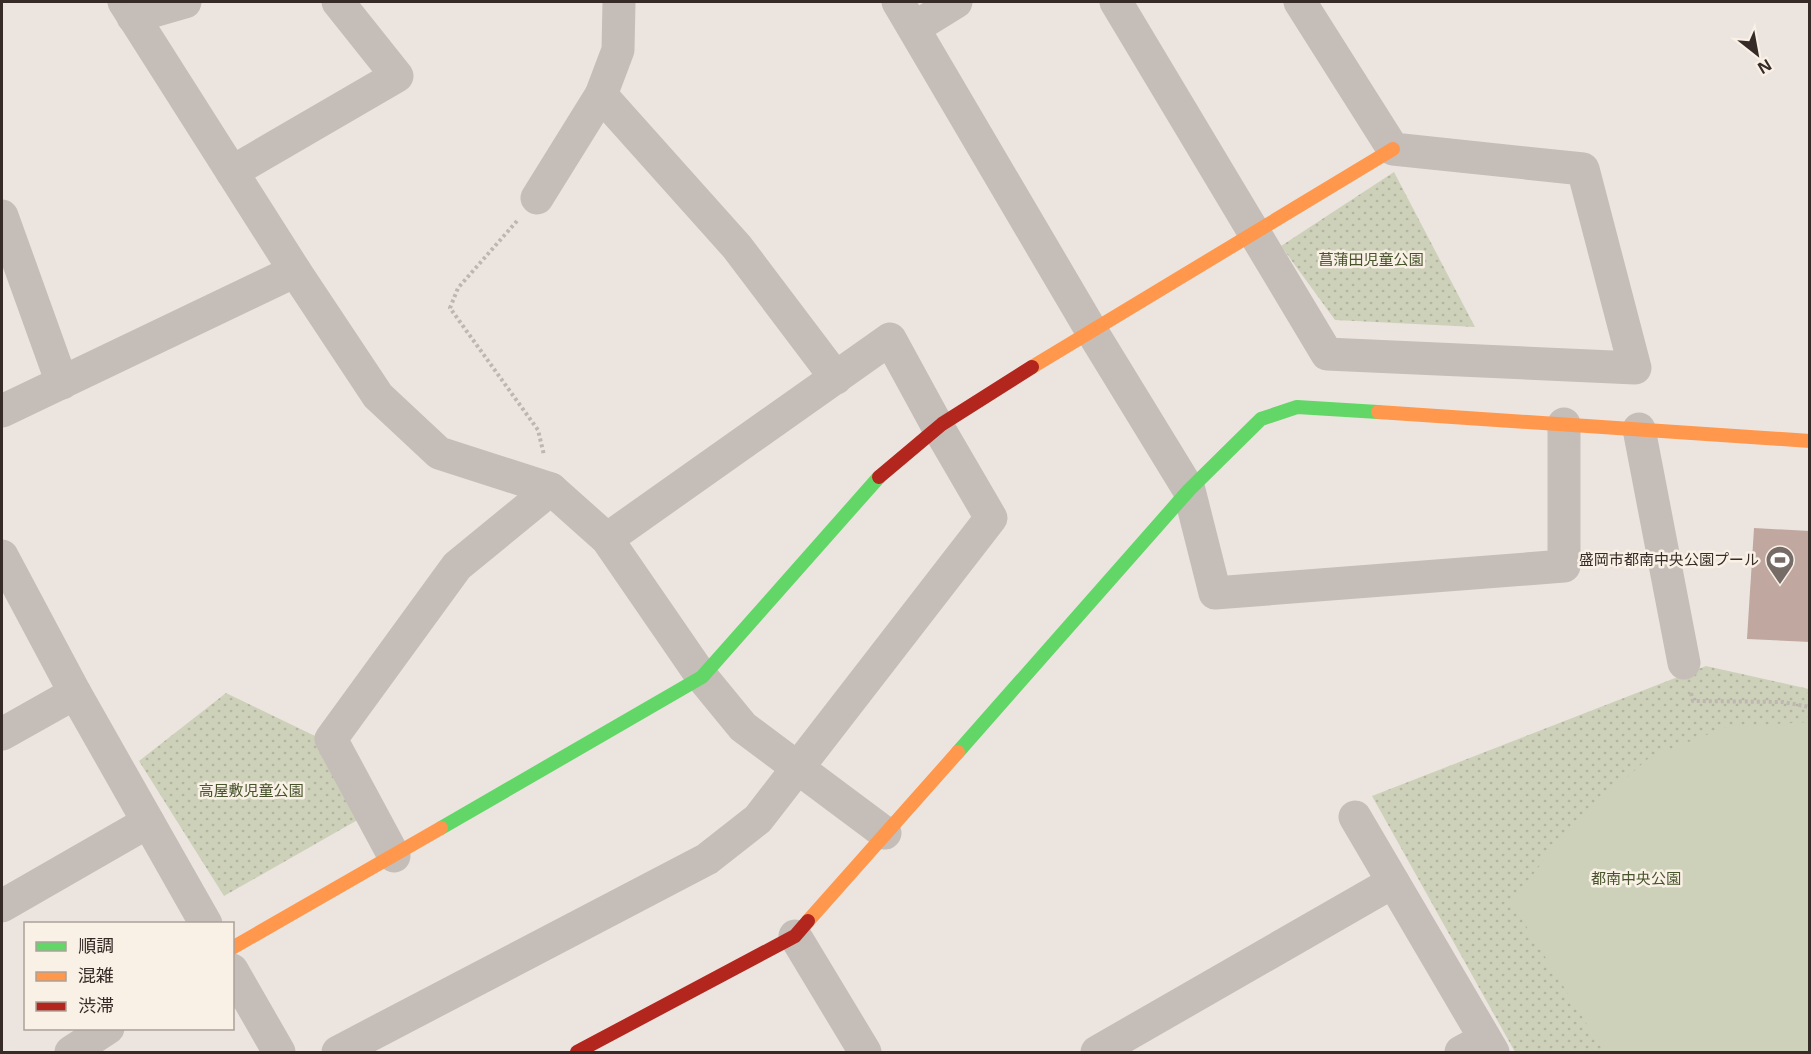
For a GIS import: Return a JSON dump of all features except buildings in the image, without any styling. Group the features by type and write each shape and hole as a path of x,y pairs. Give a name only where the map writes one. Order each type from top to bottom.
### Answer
{"street":[{"path":"185,2 129,9 378,396 439,453 551,489 607,539 702,677 743,727 885,833"},
{"path":"232,172 397,76 338,2"},
{"path":"537,198 601,94 618,50 619,2"},
{"path":"956,2 906,15 1091,330 1189,490 1197,514 1215,593 1564,566 1564,424"},
{"path":"234,947 702,677 881,475 938,427 1091,330 1255,234 1394,149 1583,169 1635,368 1327,354 1255,234 1116,2"},
{"path":"1300,2 1394,149"},
{"path":"601,94 737,247 836,378"},
{"path":"2,216 62,383"},
{"path":"2,411 295,270"},
{"path":"338,1053 707,859 758,819 991,518 890,339 607,539"},
{"path":"584,1051 795,936 1189,490 1261,419 1297,407 1809,441"},
{"path":"1639,429 1684,663"},
{"path":"394,856 331,739 458,566 551,489"},
{"path":"4,565 205,922"},
{"path":"2,734 75,693"},
{"path":"1355,817 1393,882 1480,1048"},
{"path":"2,906 148,822"},
{"path":"1097,1053 1393,882"},
{"path":"795,936 865,1053"},
{"path":"234,974 279,1053"},
{"path":"71,1053 106,1030"}],"path":[{"path":"537,198 458,288 450,308 538,430 551,489"},
{"path":"1684,663 1693,701 1783,702 1809,707"}],"green space":[{"name":"菖蒲田児童公園","path":"1394,172 1475,327 1335,320 1281,246"},
{"name":"都南中央公園","path":"1706,666 1809,689 1809,1052 1515,1052 1372,796"},
{"name":"高屋敷児童公園","path":"226,693 315,736 361,818 224,896 139,761"},
{"path":"1809,722 1809,1052 1604,1052 1512,903 1546,857 1591,809 1650,757 1727,727"}],"traffic: fast":[{"path":"958,752 1189,490 1261,419 1297,407 1378,412"},
{"path":"441,828 702,677 879,477"}],"traffic: slow":[{"path":"1032,367 1393,149"},
{"path":"1378,412 1810,441"},
{"path":"808,921 958,752"},
{"path":"234,947 441,828"}],"traffic: jam":[{"path":"879,477 942,424 1032,367"},
{"path":"577,1052 795,936 808,921"}],"place":[{"name":"盛岡市都南中央公園プール","path":"1780,586"}]}
